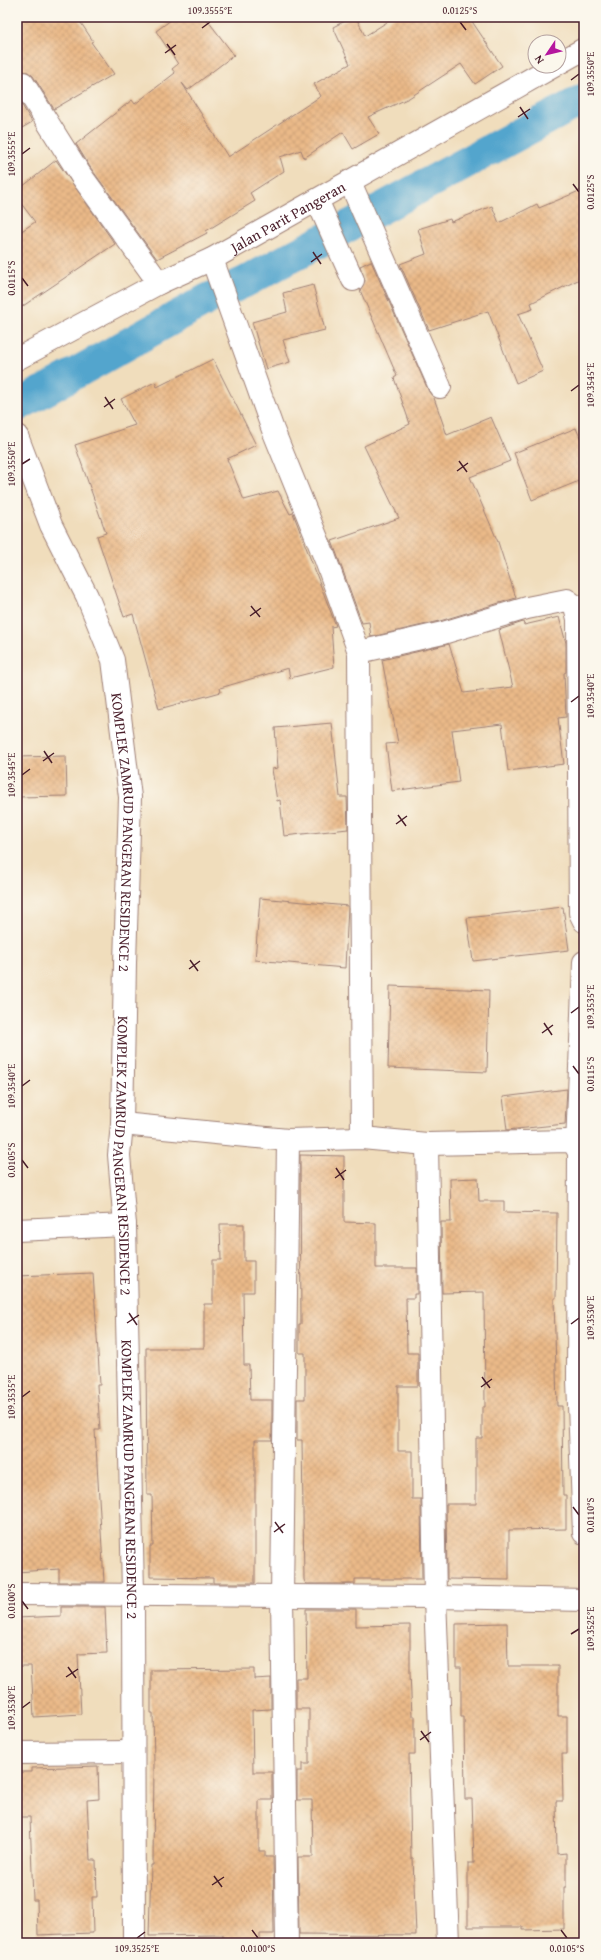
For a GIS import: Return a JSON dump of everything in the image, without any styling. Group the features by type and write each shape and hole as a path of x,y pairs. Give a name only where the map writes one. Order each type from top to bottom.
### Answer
{"street":[{"path":"567,59 584,49"},
{"name":"Jalan Parit Pangeran","path":"17,359 159,283 214,266 321,209 350,183 540,74"},
{"path":"24,83 80,174 159,283"},
{"path":"350,183 440,387"},
{"path":"321,209 353,280"},
{"path":"214,266 273,430 325,558 359,652 362,1138"},
{"name":"KOMPLEK ZAMRUD PANGERAN RESIDENCE 2","path":"17,436 51,525 87,596 113,660 130,797 124,963 122,1124 119,1155 125,1225 133,1593 134,1943"},
{"path":"359,652 443,633 527,608 567,600 575,606 578,619 580,913 584,921"},
{"path":"584,962 577,1147 579,1152 578,1380 584,1533"},
{"path":"122,1124 288,1140 362,1138 427,1144 568,1141 577,1147"},
{"path":"287,1943 282,1596 288,1140"},
{"path":"427,1144 434,1597 448,1943"},
{"path":"17,1230 125,1225"},
{"path":"17,1594 133,1593 584,1600"},
{"path":"17,1753 133,1752"}],"building":[{"path":"17,17 77,17 93,41 91,42 114,74 54,109 33,76 28,72 17,72"},
{"path":"175,17 205,17 234,55 188,90 182,83 228,157 321,96 314,84 350,64 333,27 353,17 356,17 365,36 395,17 469,17 502,66 475,84 461,64 409,98 368,117 379,134 353,149 343,132 304,158 301,150 280,157 284,171 250,193 255,201 206,231 207,233 157,259 90,167 76,144 132,100 135,104 175,73 172,69 178,64 156,31"},
{"path":"17,97 32,122 17,131"},
{"path":"56,160 115,244 17,310 17,234 35,222 17,198 17,191"},
{"path":"584,189 584,277 531,303 533,309 518,314 543,371 516,383 488,311 429,330 400,264 426,254 418,229 450,219 451,222 492,206 499,223 537,204 539,208"},
{"path":"371,261 429,392 434,398 447,435 491,417 510,461 470,477 498,542 516,598 440,621 371,637 369,622 362,623 332,541 399,518 364,446 410,424 394,378 397,376 360,290 365,281 360,266"},
{"path":"313,285 325,330 283,340 290,362 266,369 252,322 287,312 283,293"},
{"path":"213,359 256,445 227,459 244,500 278,491 290,514 293,513 336,626 331,627 334,667 290,678 288,668 220,688 221,692 159,709 133,614 124,617 97,536 106,533 75,445 135,425 121,399 155,382 157,387"},
{"path":"576,428 584,447 584,479 532,500 514,453"},
{"path":"559,617 566,643 566,672 564,673 566,717 558,718 564,764 508,771 502,724 452,730 459,782 392,791 386,744 398,743 382,660 449,644 464,693 513,687 499,630 523,622 524,625"},
{"path":"332,723 340,797 347,797 348,829 284,836 280,800 277,801 272,769 278,768 275,728"},
{"path":"66,756 67,796 17,797 17,757"},
{"path":"260,898 348,906 345,968 255,960"},
{"path":"563,907 569,950 473,961 467,918"},
{"path":"390,986 489,990 487,1072 388,1068"},
{"path":"567,1089 565,1124 507,1130 503,1097"},
{"path":"300,1155 344,1156 344,1222 376,1223 376,1268 417,1268 417,1294 414,1294 414,1298 406,1298 407,1353 418,1353 418,1386 398,1386 398,1451 412,1451 412,1499 421,1499 422,1579 355,1579 355,1584 306,1584 304,1580 302,1440 297,1440 297,1399 305,1399 305,1353 299,1353 299,1324 301,1324"},
{"path":"478,1178 479,1201 504,1201 504,1212 557,1213 556,1298 554,1298 557,1406 562,1406 563,1495 566,1495 566,1529 509,1530 509,1580 447,1579 446,1504 476,1504 476,1438 482,1438 482,1407 485,1407 484,1292 442,1293 441,1222 451,1222 450,1179"},
{"path":"220,1224 244,1224 244,1261 254,1261 254,1292 243,1292 244,1365 249,1365 250,1400 272,1400 272,1440 255,1440 255,1583 213,1583 213,1578 150,1577 150,1546 153,1546 152,1495 147,1495 146,1348 204,1348 204,1304 213,1304 213,1260 221,1260"},
{"path":"93,1273 100,1385 97,1385 100,1430 95,1430 104,1582 59,1582 59,1569 17,1572 17,1276"},
{"path":"61,1607 105,1607 107,1653 78,1654 81,1714 34,1717 31,1666 17,1666 17,1618 61,1616"},
{"path":"306,1609 356,1609 356,1626 410,1625 412,1716 415,1716 415,1754 409,1754 411,1858 413,1858 416,1935 299,1934 298,1857 313,1857 312,1800 297,1800 297,1771 302,1771 302,1764 309,1764 309,1709 296,1709 296,1678 307,1678"},
{"path":"507,1623 508,1666 558,1666 558,1716 567,1716 567,1754 562,1754 563,1801 556,1801 557,1854 566,1853 564,1929 523,1930 523,1927 468,1927 468,1863 474,1863 472,1799 465,1799 464,1717 461,1717 461,1667 456,1667 456,1624"},
{"path":"254,1669 254,1679 271,1678 271,1709 252,1710 253,1772 272,1772 272,1800 259,1800 259,1851 265,1851 265,1857 273,1857 274,1934 260,1934 260,1942 223,1942 223,1935 149,1936 151,1865 153,1865 154,1763 153,1713 151,1713 151,1670"},
{"path":"98,1766 99,1799 87,1800 90,1860 96,1860 97,1897 92,1897 93,1933 38,1935 37,1900 33,1900 30,1817 17,1817 17,1772 32,1772 32,1768"}],"waterway":[{"path":"17,406 208,299 245,282 584,99"}]}
